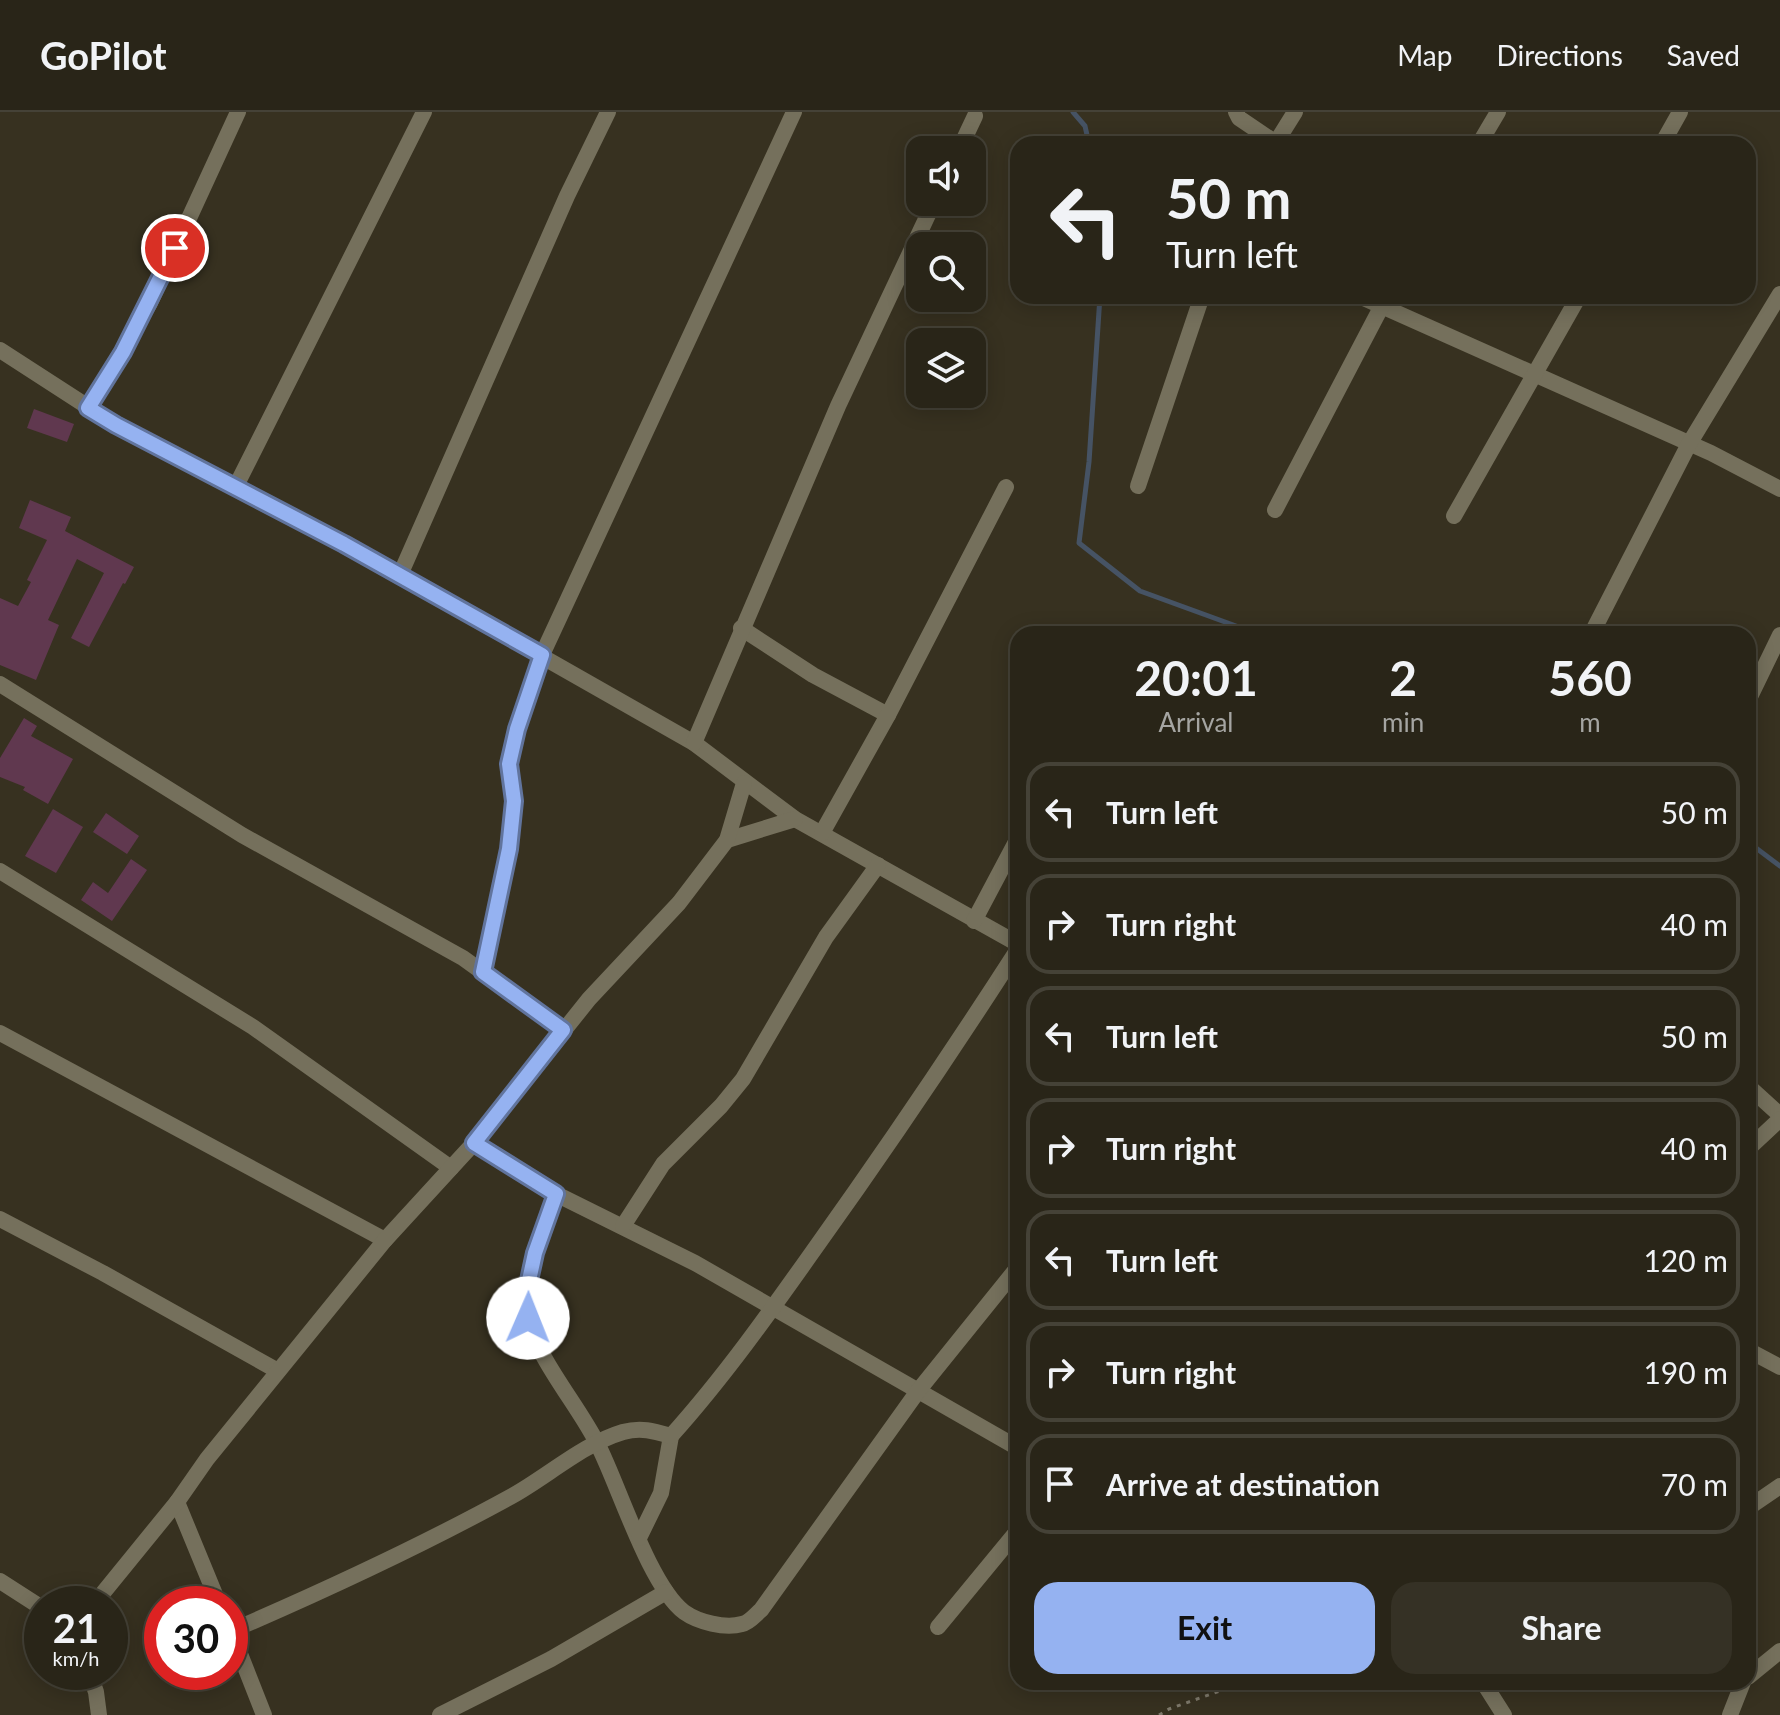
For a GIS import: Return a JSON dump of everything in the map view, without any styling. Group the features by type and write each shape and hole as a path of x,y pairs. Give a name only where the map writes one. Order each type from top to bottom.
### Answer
{"street":[{"path":"88,408 150,303 238,112"},
{"path":"235,488 424,112"},
{"path":"400,575 567,196 608,112"},
{"path":"483,972 509,849 514,801 509,764 517,729 542,655 794,112"},
{"path":"1236,112 1239,118 1265,136"},
{"path":"1281,136 1295,112"},
{"path":"1484,136 1498,112"},
{"path":"1666,136 1680,112"},
{"path":"966,136 975,116"},
{"path":"694,743 838,406 927,216"},
{"path":"1596,626 1689,444 1780,294"},
{"path":"1138,486 1199,304"},
{"path":"1275,510 1382,304"},
{"path":"1390,304 1780,489"},
{"path":"1454,516 1575,304"},
{"path":"0,350 88,408 400,575 694,743 795,819 1010,941"},
{"path":"822,833 888,715 1006,487"},
{"path":"741,628 813,675 888,715"},
{"path":"1756,684 1780,635"},
{"path":"0,684 242,835 463,958 563,1030"},
{"path":"109,1586 177,1502 207,1459 385,1240 474,1143 589,999 679,903 727,840 744,783"},
{"path":"727,840 795,819"},
{"path":"974,921 1010,853"},
{"path":"623,1226 663,1164 721,1106 743,1079 826,937 878,865"},
{"path":"0,871 253,1027 451,1168"},
{"path":"639,1538 661,1493 671,1436 773,1307 917,1105 1010,959"},
{"path":"0,1033 385,1240"},
{"path":"1756,1094 1780,1117 1756,1141"},
{"path":"474,1143 556,1194 623,1226 773,1307 1010,1443"},
{"path":"556,1194 535,1253 528,1285 528,1318 542,1350 598,1443 666,1592 685,1612 713,1625 744,1624 761,1610 918,1391 1010,1277"},
{"path":"0,1219 278,1371"},
{"path":"1756,1354 1780,1367"},
{"path":"248,1622 404,1553 515,1494 598,1443 623,1432 647,1428 671,1436"},
{"path":"1756,1502 1780,1486"},
{"path":"177,1502 212,1586"},
{"path":"938,1627 1010,1540"},
{"path":"0,1581 24,1596"},
{"path":"440,1715 551,1659 666,1592"},
{"path":"1756,1670 1780,1651"},
{"path":"248,1675 264,1715"},
{"path":"95,1690 99,1715"},
{"path":"1488,1690 1504,1715"},
{"path":"1730,1715 1740,1690"}],"path":[{"path":"1159,1715 1222,1690"}],"building":[{"path":"34,409 74,424 67,442 27,428"},
{"path":"30,500 71,517 65,531 134,567 89,647 71,638 104,573 77,559 48,620 59,625 36,680 0,665 0,598 18,606 47,540 19,528"},
{"path":"24,718 37,726 31,736 73,759 48,804 23,790 25,787 0,777 0,758"},
{"path":"53,809 83,827 56,873 25,856"},
{"path":"106,813 139,836 127,854 93,832"},
{"path":"131,859 147,870 112,921 81,900 93,882 108,893"}],"waterway":[{"path":"1073,112 1085,126 1087,136"},
{"path":"1099,304 1089,462 1079,543 1140,591 1236,626"},
{"path":"1756,848 1780,866"}],"route":[{"path":"175,248 150,303 88,408 344,544 542,655 517,729 509,764 514,801 509,849 483,972 563,1030 474,1143 556,1194 535,1253 528,1285 528,1318"}]}
